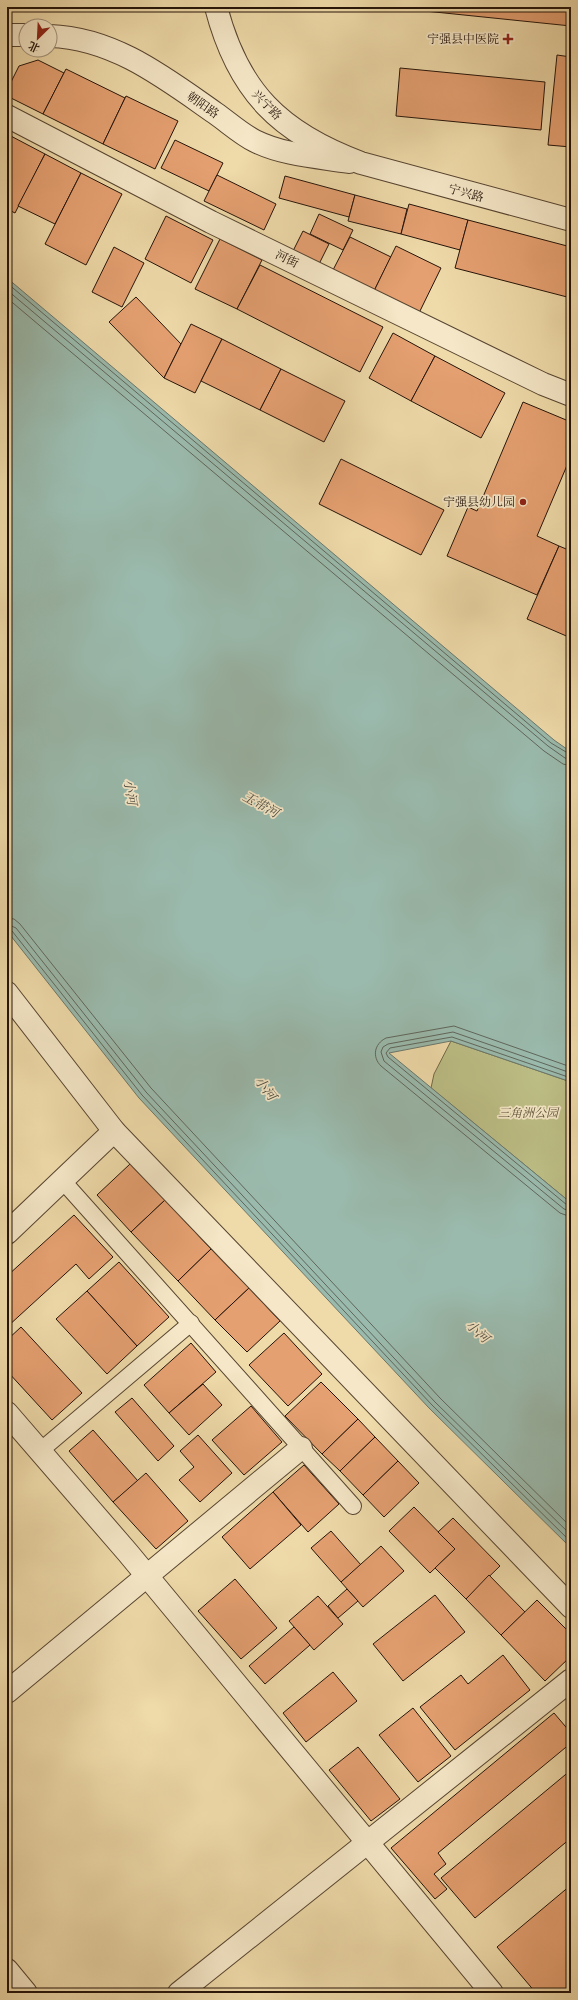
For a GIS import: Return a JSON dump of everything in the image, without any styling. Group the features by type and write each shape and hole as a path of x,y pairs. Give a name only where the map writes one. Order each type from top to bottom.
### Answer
{"street":[{"name":"兴宁路","path":"216,7 230,50 243,77 269,109 289,127 312,142 336,154 360,163"},
{"path":"7,35 18,35"},
{"name":"朝阳路","path":"58,36 66,36 108,48 140,62 256,141 280,151 360,163"},
{"name":"河街","path":"7,116 211,222 544,384 571,395"},
{"name":"宁兴路","path":"360,163 571,220"},
{"path":"7,993 114,1131 571,1607"},
{"path":"7,1233 114,1131"},
{"path":"7,1413 147,1576 492,1993"},
{"path":"7,1692 301,1448"},
{"path":"179,1993 571,1680"},
{"path":"7,1970 26,1993"}],"lane":[{"path":"62,1180 352,1506"},
{"path":"40,1451 190,1324"}],"green space":[{"name":"三角洲公园","path":"451,1041 571,1082 571,1203 431,1088 434,1074"}],"water":[{"path":"7,278 554,740 571,752 571,1082 451,1041 389,1053 571,1203 571,1548 429,1408 139,1098 7,931"}],"building":[{"path":"386,7 571,7 571,26"},
{"path":"557,55 571,57 571,147 548,145"},
{"path":"38,60 64,73 43,114 7,96 7,90 19,66"},
{"path":"400,68 545,82 541,130 396,116"},
{"path":"66,69 125,98 103,144 43,114"},
{"path":"126,96 178,121 155,169 103,144"},
{"path":"7,134 45,154 15,213 7,209"},
{"path":"175,140 223,163 209,191 161,168"},
{"path":"45,154 81,173 55,224 18,206"},
{"path":"81,173 122,194 86,265 45,244"},
{"path":"217,175 276,204 264,230 204,201"},
{"path":"285,176 355,195 349,217 279,198"},
{"path":"355,195 407,209 401,234 348,221"},
{"path":"409,204 468,220 460,250 401,234"},
{"path":"319,214 353,230 343,250 310,234"},
{"path":"166,216 213,240 191,283 145,259"},
{"path":"468,220 571,247 571,298 455,268"},
{"path":"303,231 329,244 318,266 292,253"},
{"path":"350,237 391,257 374,291 333,270"},
{"path":"220,239 262,260 237,309 195,289"},
{"path":"396,246 441,268 419,313 374,291"},
{"path":"114,247 144,263 122,307 92,292"},
{"path":"260,265 383,327 360,372 237,309"},
{"path":"136,297 181,344 164,378 109,322"},
{"path":"191,324 222,339 195,393 164,378"},
{"path":"393,333 435,356 411,401 369,378"},
{"path":"222,339 281,369 260,410 201,381"},
{"path":"435,356 505,393 481,438 411,401"},
{"path":"281,369 345,401 324,442 260,410"},
{"name":"宁强县幼儿园","path":"523,402 571,422 571,456 537,536 559,546 537,595 447,556 468,507 477,511"},
{"path":"341,459 444,510 421,555 319,504"},
{"path":"559,546 571,551 571,638 527,619"},
{"path":"130,1164 165,1200 131,1232 97,1195"},
{"path":"165,1200 211,1249 178,1281 131,1232"},
{"path":"74,1215 113,1257 89,1279 76,1264 7,1327 7,1276"},
{"path":"211,1249 249,1288 215,1320 178,1281"},
{"path":"119,1262 169,1317 137,1346 87,1291"},
{"path":"249,1288 280,1321 247,1352 215,1320"},
{"path":"87,1291 137,1346 107,1374 56,1319"},
{"path":"21,1327 82,1393 52,1420 7,1371 7,1340"},
{"path":"284,1333 322,1374 288,1406 249,1365"},
{"path":"191,1343 216,1372 169,1413 144,1385"},
{"path":"321,1382 358,1419 322,1454 285,1416"},
{"path":"203,1384 222,1405 189,1435 169,1413"},
{"path":"132,1398 174,1446 158,1461 115,1412"},
{"path":"251,1406 282,1442 244,1475 212,1440"},
{"path":"358,1419 375,1437 340,1471 322,1454"},
{"path":"93,1430 138,1481 113,1502 69,1451"},
{"path":"198,1435 232,1473 200,1502 179,1480 194,1467 180,1451"},
{"path":"375,1437 398,1461 363,1495 340,1471"},
{"path":"398,1461 419,1483 384,1517 363,1495"},
{"path":"304,1465 339,1504 308,1532 273,1492"},
{"path":"146,1473 188,1521 156,1549 113,1502"},
{"path":"273,1492 301,1525 250,1569 222,1537"},
{"path":"414,1507 455,1549 430,1573 389,1531"},
{"path":"453,1518 500,1566 466,1599 435,1568 455,1549 438,1532"},
{"path":"331,1531 361,1565 341,1582 311,1548"},
{"path":"381,1546 404,1571 363,1607 341,1582"},
{"path":"489,1575 525,1612 501,1635 466,1599"},
{"path":"235,1579 277,1628 241,1659 198,1611"},
{"path":"347,1589 358,1601 338,1618 328,1606"},
{"path":"435,1595 465,1632 403,1681 373,1644"},
{"path":"318,1596 343,1624 314,1650 289,1621"},
{"path":"537,1600 571,1634 571,1656 545,1681 501,1635"},
{"path":"294,1627 310,1645 265,1684 249,1666"},
{"path":"503,1655 530,1690 455,1750 420,1707 461,1675 468,1684"},
{"path":"333,1672 357,1701 306,1742 283,1713"},
{"path":"413,1708 451,1756 418,1782 379,1735"},
{"path":"554,1713 571,1733 571,1743 438,1853 446,1864 434,1874 447,1889 435,1899 391,1848"},
{"path":"358,1747 400,1799 371,1821 329,1770"},
{"path":"571,1770 571,1838 475,1918 441,1878"},
{"path":"571,1885 571,1993 536,1993 497,1947"}],"place":[{"name":"宁强县中医院","path":"508,39"},
{"name":"宁强县幼儿园","path":"523,502"}],"water label":[{"name":"小河","path":"131,792"},
{"name":"玉带河","path":"261,804"},
{"name":"小河","path":"266,1088"},
{"name":"小河","path":"478,1331"}]}
